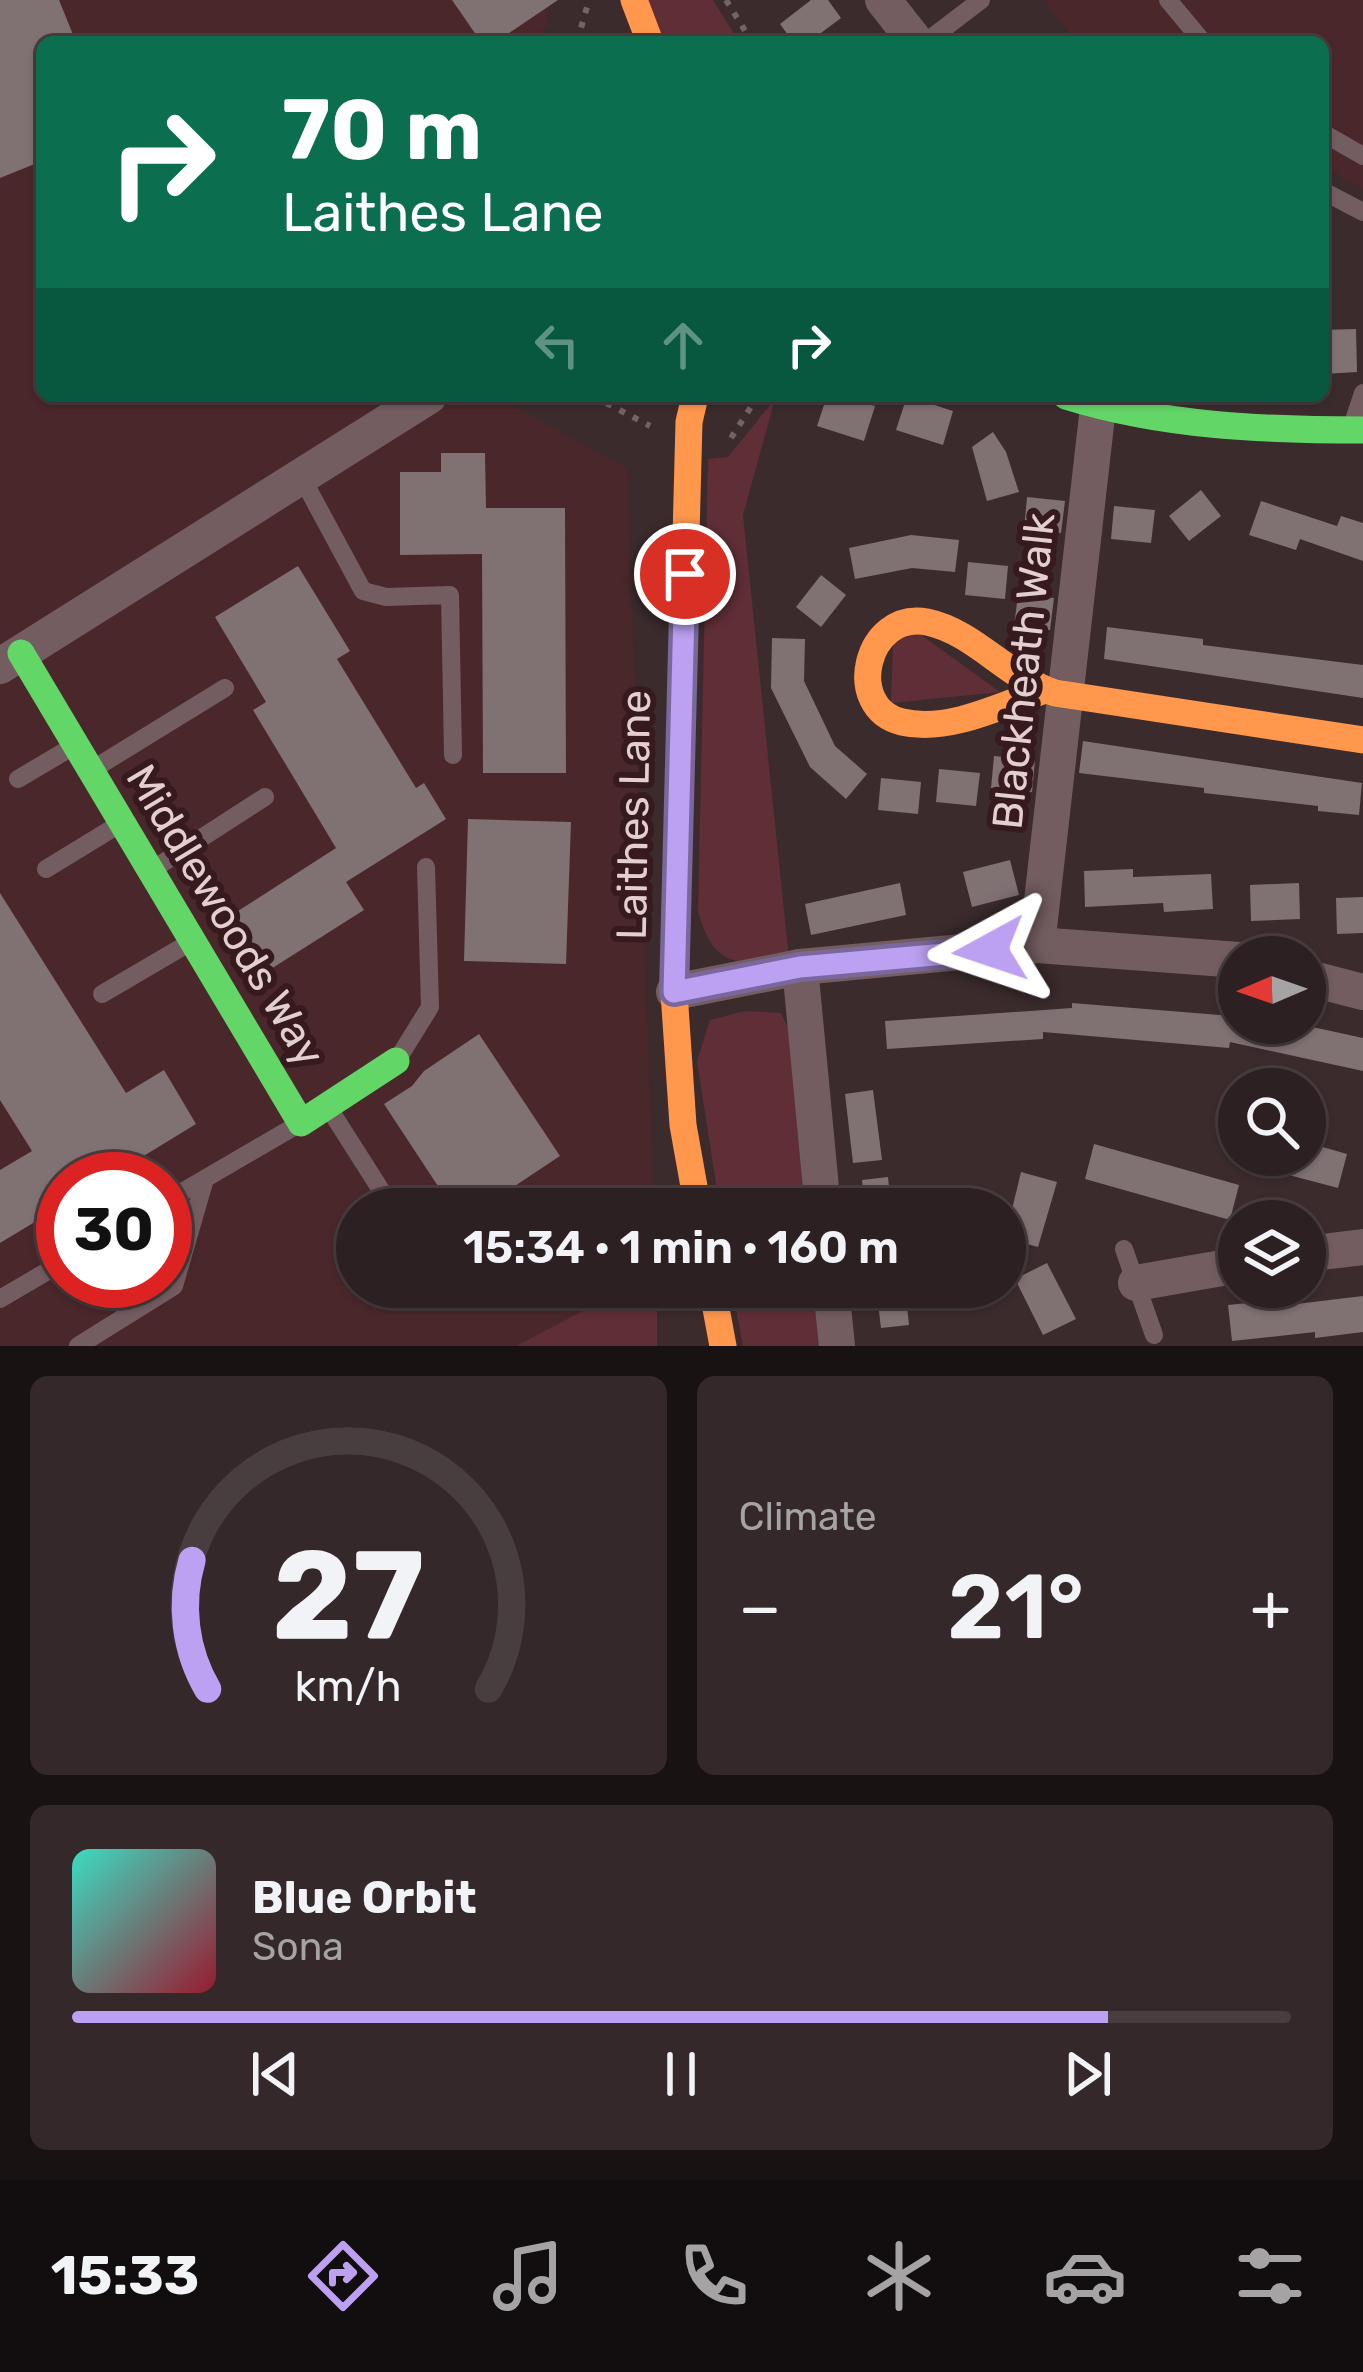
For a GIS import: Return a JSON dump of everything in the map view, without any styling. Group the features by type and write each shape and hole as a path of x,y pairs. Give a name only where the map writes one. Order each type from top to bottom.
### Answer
{"street":[{"path":"617,0 620,36"},
{"path":"634,0 648,36"},
{"path":"884,0 911,36"},
{"path":"10,660 419,402"},
{"name":"Blackheath Walk","path":"1037,945 1082,402"},
{"path":"1087,402 1207,424 1357,430"},
{"name":"Laithes Lane","path":"692,409 674,992 683,1125 694,1188"},
{"path":"1055,692 957,719 897,723 879,710 870,694 867,670 886,629 905,620 926,622 1055,692 1363,740"},
{"name":"Middlewoods Way","path":"10,660 76,745 302,1123 396,1061"},
{"path":"674,992 800,967 1037,945 1218,958"},
{"path":"800,967 821,1188"},
{"path":"1326,982 1363,992"},
{"path":"1326,1251 1363,1247"},
{"path":"1130,1266 1218,1265"},
{"path":"716,1308 723,1346"},
{"path":"833,1308 838,1346"}],"lane":[{"path":"934,36 981,0"},
{"path":"1168,0 1197,36"},
{"path":"1329,136 1363,156"},
{"path":"1329,194 1363,212"},
{"path":"1357,430 1363,393"},
{"path":"301,476 363,591 386,597 450,595 453,755"},
{"path":"91,771 225,688"},
{"path":"17,778 76,745"},
{"path":"151,871 265,797"},
{"path":"46,868 122,823"},
{"path":"396,1061 430,1007 426,867"},
{"path":"102,994 193,940"},
{"path":"327,1106 380,1188"},
{"path":"192,1186 302,1123"},
{"path":"78,1346 174,1286 205,1179"},
{"path":"1130,1266 1154,1335"},
{"path":"0,1299 36,1278"}],"path":[{"path":"579,36 589,0"},
{"path":"726,0 748,36"}],"shaded area":[{"path":"0,0 552,0 543,36 36,36 36,402 506,402 627,468 653,1188 336,1188 336,1308 588,1308 516,1346 0,1346"},
{"path":"647,0 713,0 735,36 660,36"},
{"path":"1044,0 1363,0 1363,189 1329,170 1329,36 1071,36"},
{"path":"774,402 743,515 789,959 755,962 720,953 698,911 708,459 728,457"},
{"path":"917,632 1000,692 891,703 893,643"},
{"path":"745,1011 781,1013 791,1034 805,1188 717,1188 697,1061 710,1020"},
{"path":"588,1308 657,1308 657,1346 516,1346"},
{"path":"736,1308 816,1308 820,1346 743,1346"}],"building":[{"path":"0,0 59,0 74,36 36,36 36,163 0,178"},
{"path":"452,0 558,0 505,36 477,36"},
{"path":"811,0 828,0 841,18 817,36 789,36 780,24"},
{"path":"1356,329 1357,372 1329,374 1329,330"},
{"path":"825,402 875,406 864,441 817,426"},
{"path":"905,402 925,402 953,411 943,445 896,430"},
{"path":"993,432 1006,452 1019,492 987,501 972,447"},
{"path":"441,453 485,453 486,508 565,508 566,773 483,773 482,554 400,555 400,472 441,472"},
{"path":"1201,490 1221,516 1189,541 1169,516"},
{"path":"1027,497 1065,501 1061,533 1024,529"},
{"path":"1261,501 1337,526 1341,516 1363,523 1363,561 1300,539 1296,550 1249,535"},
{"path":"1114,506 1155,510 1151,543 1111,539"},
{"path":"911,535 959,540 955,572 912,568 855,579 849,548"},
{"path":"968,562 1008,566 1005,599 965,595"},
{"path":"298,566 350,651 337,659 416,788 424,783 446,819 346,882 364,910 263,974 227,918 336,848 253,710 266,702 215,617"},
{"path":"821,575 846,595 821,627 796,607"},
{"path":"1018,595 1054,598 1050,630 1014,626"},
{"path":"1107,627 1203,639 1203,645 1363,665 1363,698 1104,659"},
{"path":"772,638 805,639 804,681 835,746 867,774 846,799 810,767 771,688"},
{"path":"1083,741 1362,783 1359,815 1204,793 1204,788 1079,773"},
{"path":"994,756 1035,760 1032,792 991,788"},
{"path":"939,769 980,773 976,806 936,802"},
{"path":"881,778 921,782 918,814 878,810"},
{"path":"468,819 571,822 566,964 464,961"},
{"path":"1010,860 1019,895 972,907 963,872"},
{"path":"1133,869 1133,877 1211,874 1213,909 1164,912 1163,903 1085,907 1084,871"},
{"path":"900,883 906,915 811,935 805,904"},
{"path":"1299,883 1300,919 1251,921 1250,885"},
{"path":"0,893 126,1093 164,1070 196,1124 150,1152 36,1152 36,1221 0,1243 0,1170 32,1151 0,1100"},
{"path":"1363,897 1363,933 1337,934 1336,898"},
{"path":"1072,1003 1218,1015 1218,1044 1230,1044 1229,1048 1043,1032 1043,1039 887,1049 885,1021 1072,1008"},
{"path":"1326,1030 1363,1038 1363,1071 1239,1044 1326,1044"},
{"path":"479,1034 560,1156 512,1188 439,1188 384,1104 412,1086 424,1071"},
{"path":"873,1090 882,1160 853,1163 845,1094"},
{"path":"1094,1144 1239,1185 1235,1200 1218,1200 1218,1217 1085,1179"},
{"path":"1326,1148 1347,1154 1338,1188 1292,1176 1326,1176"},
{"path":"1021,1172 1057,1182 1038,1247 1026,1244 1026,1188 1017,1188"},
{"path":"888,1177 889,1188 863,1188 862,1180"},
{"path":"1047,1263 1076,1319 1043,1335 1026,1301 1026,1274"},
{"path":"1363,1296 1363,1332 1232,1341 1228,1308 1326,1308 1326,1300"},
{"path":"879,1308 907,1308 909,1325 881,1328"}],"traffic: fast":[{"path":"1088,402 1213,424 1363,430"},
{"path":"21,653 301,1123 396,1061"}],"traffic: slow":[{"path":"634,0 648,36"},
{"path":"694,402 689,422 674,992 683,1125 694,1188"},
{"path":"1045,690 956,721 920,724 884,713 872,699 868,681 877,645 889,631 906,622 927,622 961,635 1022,677 1055,693 1363,740"},
{"path":"716,1308 723,1346"}],"route":[{"path":"685,574 674,992 800,967 990,950"}]}
